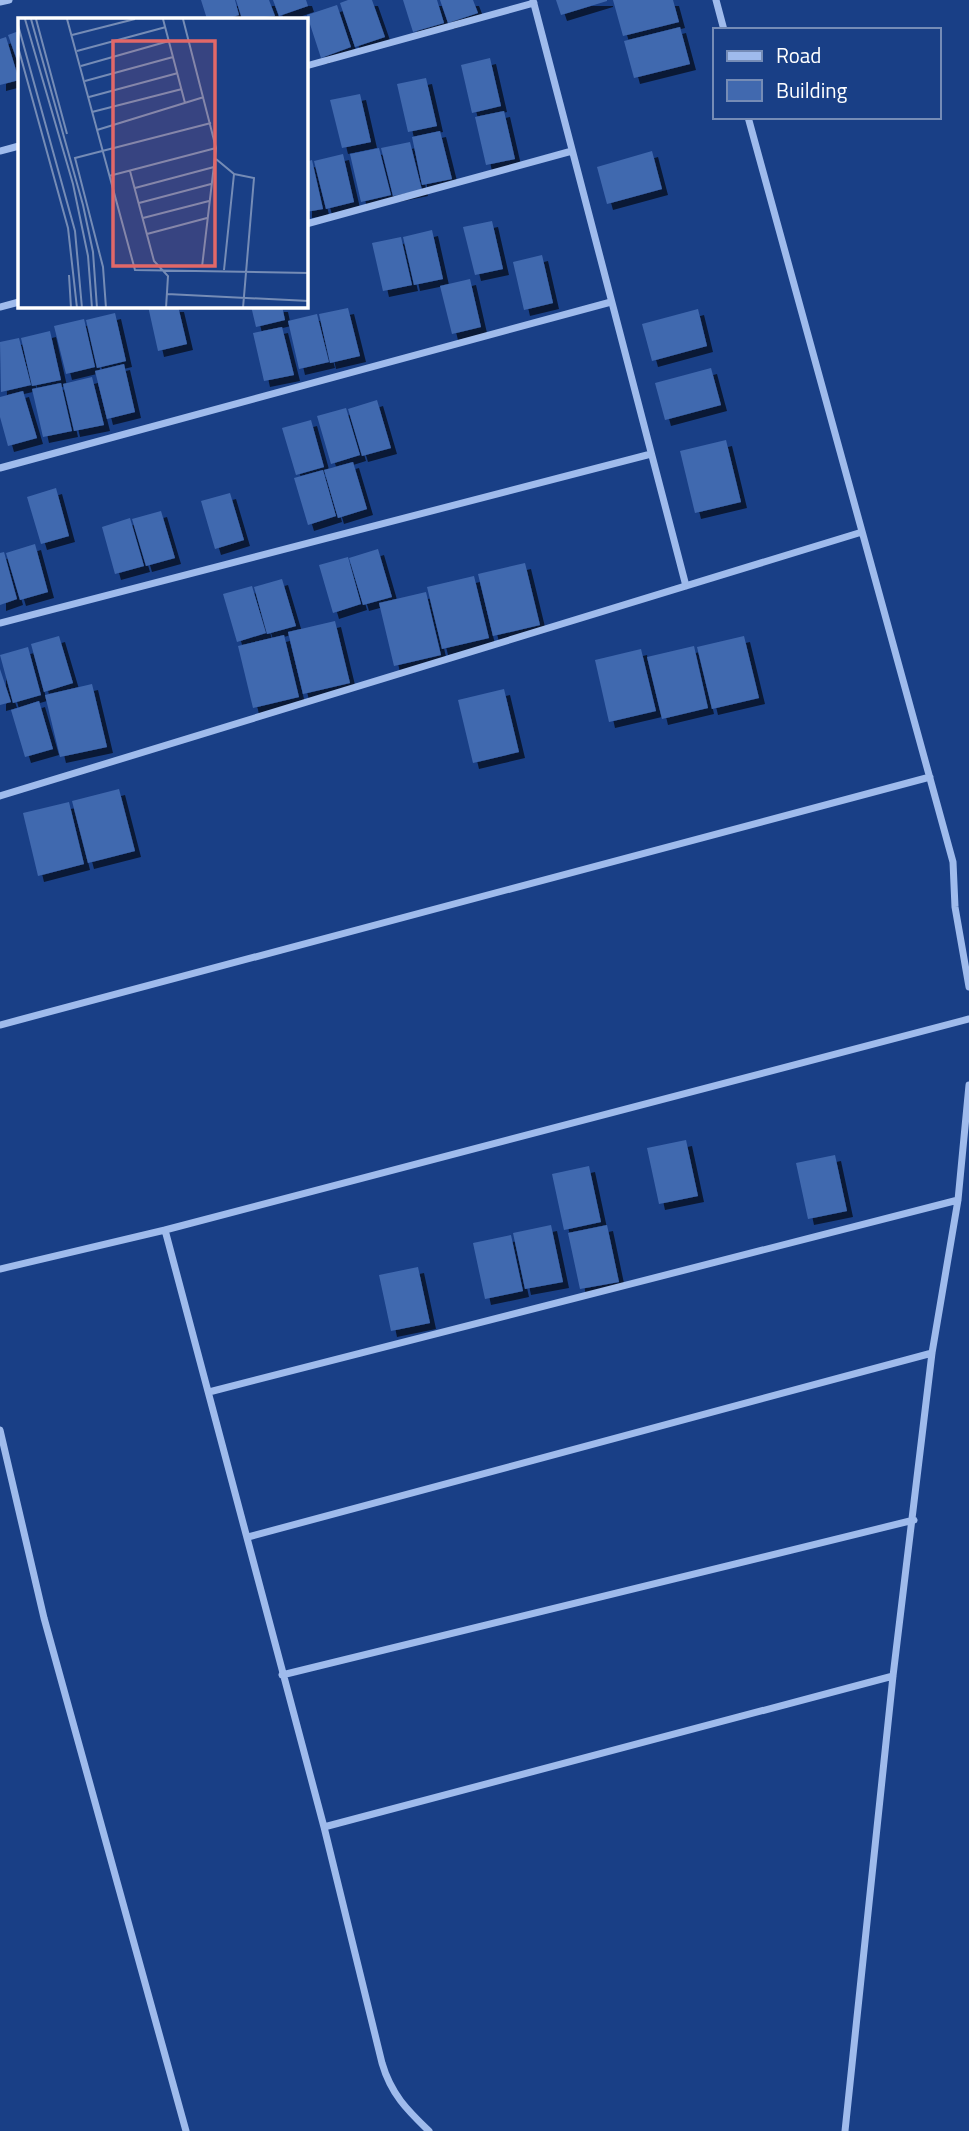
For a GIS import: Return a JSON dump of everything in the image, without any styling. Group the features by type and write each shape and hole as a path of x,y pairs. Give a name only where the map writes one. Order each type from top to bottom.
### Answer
{"street":[{"path":"0,2 9,0"},
{"path":"716,0 723,28"},
{"path":"308,65 534,2 686,586"},
{"path":"749,119 953,862 955,907 969,988"},
{"path":"0,151 18,146"},
{"path":"308,223 572,151"},
{"path":"0,307 18,302"},
{"path":"0,468 611,302"},
{"path":"0,623 651,454"},
{"path":"0,796 862,532"},
{"path":"0,1025 930,777"},
{"path":"0,1269 164,1230 969,1019"},
{"path":"845,2131 893,1676 914,1520 932,1353 958,1200 969,1085"},
{"path":"209,1392 958,1200"},
{"path":"164,1230 324,1827 388,2085 398,2101 429,2131"},
{"path":"248,1537 932,1353"},
{"path":"0,1430 44,1618 186,2131"},
{"path":"282,1675 914,1520"},
{"path":"324,1827 893,1676"}],"building":[{"path":"201,0 235,0 239,15 207,18"},
{"path":"236,0 269,0 275,16 253,18 242,18"},
{"path":"273,0 306,0 308,6 279,16"},
{"path":"348,0 372,0 385,37 355,47 340,3"},
{"path":"403,0 437,0 444,23 413,32"},
{"path":"440,0 473,0 478,13 448,23"},
{"path":"556,0 607,0 607,1 561,15"},
{"path":"613,0 673,0 679,22 623,36"},
{"path":"337,5 351,47 321,58 307,15"},
{"path":"680,27 690,64 634,78 624,41"},
{"path":"18,31 18,63 8,35"},
{"path":"6,37 18,80 0,85 0,39"},
{"path":"490,58 501,106 472,113 461,65"},
{"path":"426,78 437,126 408,132 397,84"},
{"path":"360,94 371,142 342,148 330,100"},
{"path":"504,111 515,159 486,165 475,117"},
{"path":"440,131 452,179 422,185 412,137"},
{"path":"410,142 422,190 393,196 381,148"},
{"path":"379,148 391,195 361,202 350,154"},
{"path":"652,151 662,189 607,204 597,167"},
{"path":"343,154 354,202 326,209 314,161"},
{"path":"312,160 323,209 308,212 308,161"},
{"path":"492,221 503,269 475,275 463,227"},
{"path":"432,230 443,279 414,285 403,237"},
{"path":"401,237 412,285 383,291 372,243"},
{"path":"542,255 553,303 524,310 513,262"},
{"path":"470,279 481,327 452,334 440,286"},
{"path":"148,308 178,308 187,344 158,351"},
{"path":"251,308 282,308 285,320 256,327"},
{"path":"348,308 360,356 330,363 319,314"},
{"path":"698,309 707,346 652,361 642,324"},
{"path":"115,313 126,361 97,368 86,320"},
{"path":"317,314 329,362 299,369 288,321"},
{"path":"84,319 95,367 66,374 54,326"},
{"path":"282,327 294,375 264,381 253,333"},
{"path":"50,331 61,380 32,386 21,338"},
{"path":"19,338 31,385 1,392 0,342"},
{"path":"124,364 135,412 107,419 95,371"},
{"path":"711,368 721,405 665,420 655,383"},
{"path":"92,377 104,425 74,431 63,384"},
{"path":"61,383 72,431 43,437 32,389"},
{"path":"23,391 37,438 8,446 0,417 0,397"},
{"path":"377,400 391,448 362,456 348,409"},
{"path":"346,408 360,455 331,464 317,416"},
{"path":"311,420 324,467 296,475 282,428"},
{"path":"726,440 741,502 695,513 680,451"},
{"path":"353,462 367,509 338,518 324,470"},
{"path":"323,470 336,516 308,525 294,478"},
{"path":"56,488 69,536 41,544 27,497"},
{"path":"230,493 244,540 215,549 201,501"},
{"path":"161,511 175,558 146,566 132,519"},
{"path":"130,518 144,566 115,574 102,527"},
{"path":"35,544 48,592 20,600 6,553"},
{"path":"378,549 392,597 363,605 349,558"},
{"path":"4,552 17,599 0,605 0,553"},
{"path":"348,557 361,604 333,613 319,565"},
{"path":"525,563 540,625 493,636 478,574"},
{"path":"474,576 489,638 442,649 427,587"},
{"path":"282,579 296,626 267,634 254,587"},
{"path":"252,586 266,633 237,642 223,594"},
{"path":"426,592 441,655 394,666 379,603"},
{"path":"335,621 350,683 303,694 288,632"},
{"path":"284,635 299,697 253,708 238,646"},
{"path":"59,636 73,683 44,692 31,644"},
{"path":"744,636 759,698 712,709 697,647"},
{"path":"694,646 708,708 662,719 647,657"},
{"path":"28,647 41,695 13,703 0,655"},
{"path":"641,649 656,711 609,722 595,660"},
{"path":"0,669 11,702 0,705"},
{"path":"92,684 107,747 60,757 45,695"},
{"path":"504,689 519,752 473,763 458,700"},
{"path":"39,701 53,749 25,757 11,710"},
{"path":"119,789 135,851 88,863 72,801"},
{"path":"69,802 84,864 38,876 23,813"},
{"path":"686,1140 698,1196 659,1204 647,1148"},
{"path":"835,1155 847,1211 808,1219 796,1163"},
{"path":"589,1166 601,1222 564,1230 552,1174"},
{"path":"551,1225 563,1282 525,1289 513,1233"},
{"path":"607,1225 619,1282 580,1289 568,1233"},
{"path":"511,1235 523,1291 485,1299 473,1243"},
{"path":"418,1267 430,1323 391,1331 379,1275"}]}
